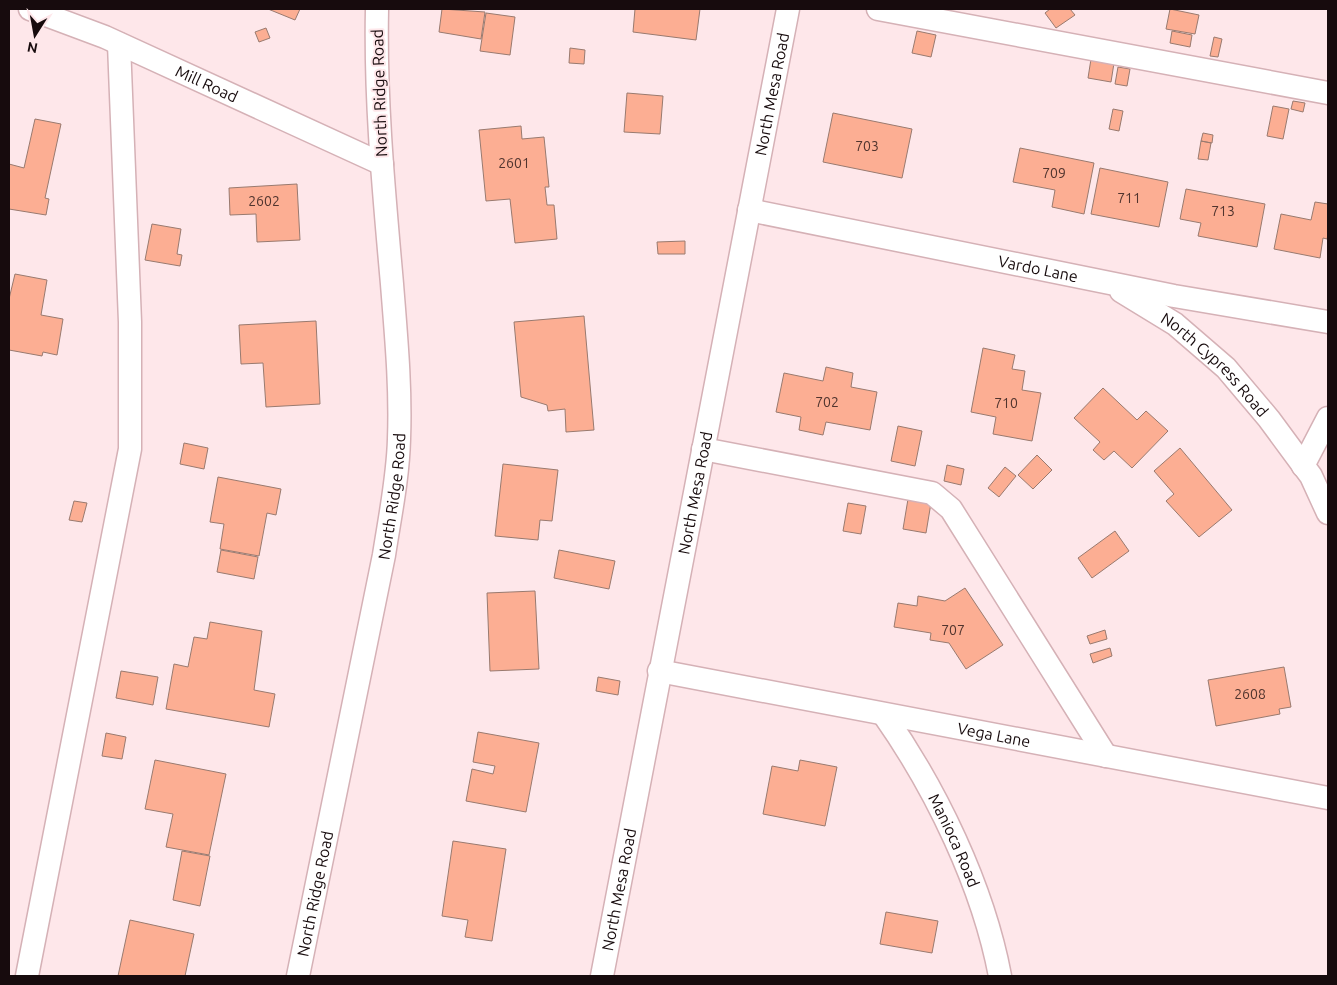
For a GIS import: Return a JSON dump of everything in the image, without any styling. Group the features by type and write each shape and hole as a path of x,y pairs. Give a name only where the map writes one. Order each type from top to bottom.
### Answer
{"street":[{"name":"Mill Road","path":"30,9 119,44 382,164"},
{"name":"North Ridge Road","path":"298,976 384,555 395,491 399,438 398,352 382,164 376,42 377,9"},
{"name":"North Mesa Road","path":"602,976 788,9"},
{"path":"878,9 1328,93"},
{"path":"27,976 130,449 130,322 119,44"},
{"name":"Vardo Lane","path":"749,210 1108,283 1328,322"},
{"name":"North Cypress Road","path":"1108,283 1175,324 1226,368 1269,419 1311,476 1328,513"},
{"path":"1303,466 1328,418"},
{"path":"702,449 932,493 951,509 1106,756"},
{"name":"Vega Lane","path":"659,672 1328,798"},
{"name":"Manioca Road","path":"884,715 905,745 953,834 976,892 1000,976"}],"building":[{"path":"268,9 300,9 295,20"},
{"path":"442,9 485,12 481,39 439,32"},
{"path":"635,9 700,9 696,40 633,32"},
{"path":"1050,9 1070,9 1075,15 1056,28 1045,13"},
{"path":"1170,9 1199,15 1195,34 1166,29"},
{"path":"486,13 515,17 510,55 480,51"},
{"path":"266,28 270,38 259,42 255,32"},
{"path":"917,31 936,35 931,57 912,53"},
{"path":"1172,31 1192,35 1190,47 1170,43"},
{"path":"1214,37 1222,39 1218,57 1210,56"},
{"path":"570,48 585,50 584,64 569,63"},
{"path":"1091,59 1114,63 1111,82 1088,78"},
{"path":"1118,67 1130,69 1127,86 1115,84"},
{"path":"627,93 663,96 660,134 624,132"},
{"path":"1293,101 1305,103 1303,112 1291,109"},
{"path":"1273,106 1289,109 1283,139 1267,136"},
{"path":"1113,109 1123,111 1119,131 1109,129"},
{"path":"833,113 912,129 902,178 823,162"},
{"path":"35,119 61,124 45,198 49,199 46,215 9,209 9,164 24,168"},
{"path":"521,126 522,139 544,137 549,187 545,187 547,205 554,205 557,239 515,243 510,199 486,201 479,130"},
{"path":"1203,133 1213,135 1212,143 1201,141"},
{"path":"1201,141 1211,143 1208,160 1198,159"},
{"path":"1020,148 1094,163 1084,214 1052,207 1055,190 1013,182"},
{"path":"1100,168 1168,182 1159,227 1091,214"},
{"path":"297,184 300,240 257,242 256,214 230,215 229,188"},
{"path":"1186,189 1265,204 1257,247 1198,236 1201,223 1180,219"},
{"path":"1315,202 1328,204 1328,235 1327,239 1323,238 1320,258 1274,249 1281,214 1311,220"},
{"path":"152,224 181,229 177,254 182,255 180,266 145,260"},
{"path":"685,241 685,254 658,254 657,242"},
{"path":"15,274 47,280 41,315 63,319 57,355 43,352 42,356 9,350 9,299"},
{"path":"584,316 594,430 566,432 565,409 548,411 547,405 521,397 514,322"},
{"path":"316,321 320,404 266,407 263,363 241,364 239,325"},
{"path":"983,348 1015,355 1012,369 1025,371 1022,390 1041,393 1032,441 993,434 996,417 971,412"},
{"path":"826,367 853,373 851,387 877,392 870,430 826,422 823,435 799,430 801,417 776,412 784,373 823,381"},
{"path":"1103,388 1137,420 1146,411 1168,431 1132,468 1114,451 1104,460 1093,450 1100,442 1074,418"},
{"path":"898,426 922,431 915,466 891,461"},
{"path":"184,443 208,448 204,469 180,464"},
{"path":"1180,448 1232,510 1199,537 1166,501 1174,494 1154,471"},
{"path":"1037,455 1052,470 1033,489 1018,475"},
{"path":"503,464 558,470 552,521 540,520 538,540 495,536"},
{"path":"947,465 964,469 961,485 944,481"},
{"path":"1005,467 1016,476 999,497 988,488"},
{"path":"218,477 281,489 276,515 267,513 259,556 220,549 224,524 210,522"},
{"path":"908,499 931,503 926,533 903,529"},
{"path":"74,501 87,503 82,522 69,520"},
{"path":"848,503 866,506 861,534 843,531"},
{"path":"1115,531 1129,551 1092,578 1078,558"},
{"path":"221,550 258,557 254,579 217,572"},
{"path":"559,550 615,561 609,589 554,578"},
{"path":"965,588 1003,645 966,669 949,643 930,640 931,633 894,627 898,603 917,606 918,596 945,601"},
{"path":"535,591 539,669 490,671 487,593"},
{"path":"210,622 262,631 254,690 275,694 269,727 166,709 174,664 188,667 194,637 207,639"},
{"path":"1105,630 1107,639 1090,644 1087,636"},
{"path":"1110,648 1112,656 1093,663 1090,654"},
{"path":"1284,667 1291,707 1279,709 1280,714 1216,726 1208,680"},
{"path":"121,671 158,677 153,705 116,698"},
{"path":"598,677 620,681 618,695 596,691"},
{"path":"478,732 539,743 526,812 466,801 472,769 493,774 495,766 473,762"},
{"path":"106,733 126,737 122,759 102,756"},
{"path":"155,760 226,774 209,855 166,847 173,814 145,809"},
{"path":"800,760 837,767 825,826 763,814 772,766 798,771"},
{"path":"453,841 506,849 492,941 465,937 468,920 442,916"},
{"path":"182,851 210,856 200,906 173,900"},
{"path":"886,912 938,921 932,953 880,944"},
{"path":"130,920 194,934 185,976 118,976"}]}
